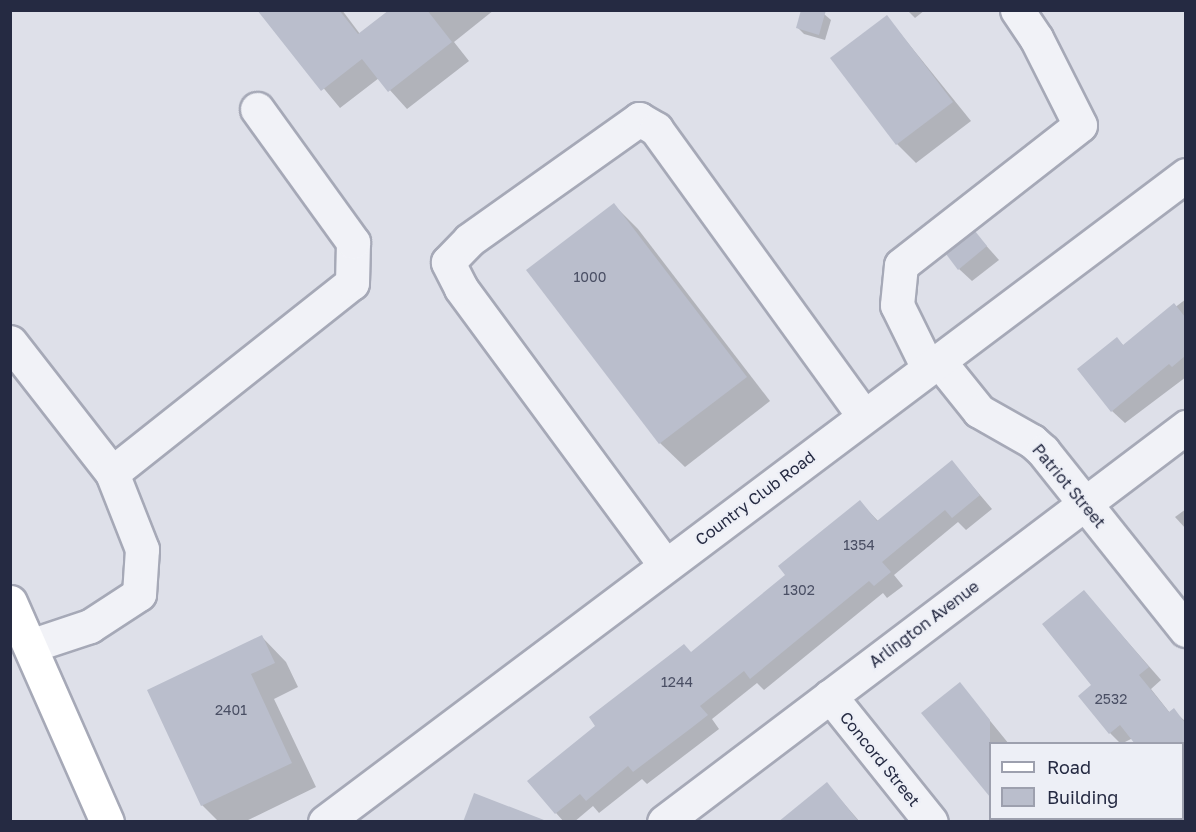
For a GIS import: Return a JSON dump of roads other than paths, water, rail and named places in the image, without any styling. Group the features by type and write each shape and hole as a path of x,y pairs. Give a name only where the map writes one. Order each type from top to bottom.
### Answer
{"main road":[{"path":"10,602 107,822"}],"street":[{"name":"Patriot Street","path":"1017,10 1036,38 1080,125 902,265 897,305 933,364 979,411 1027,437 1043,451 1185,630"},
{"path":"112,473 352,283 353,242 257,109"},
{"path":"665,565 461,288 448,262 469,240 639,119 656,129 864,416"},
{"name":"Country Club Road","path":"325,822 1185,175"},
{"path":"10,342 112,473 142,549 139,594 90,626 30,646"},
{"name":"Arlington Avenue","path":"664,822 1185,427"},
{"name":"Concord Street","path":"830,696 931,822"}]}
